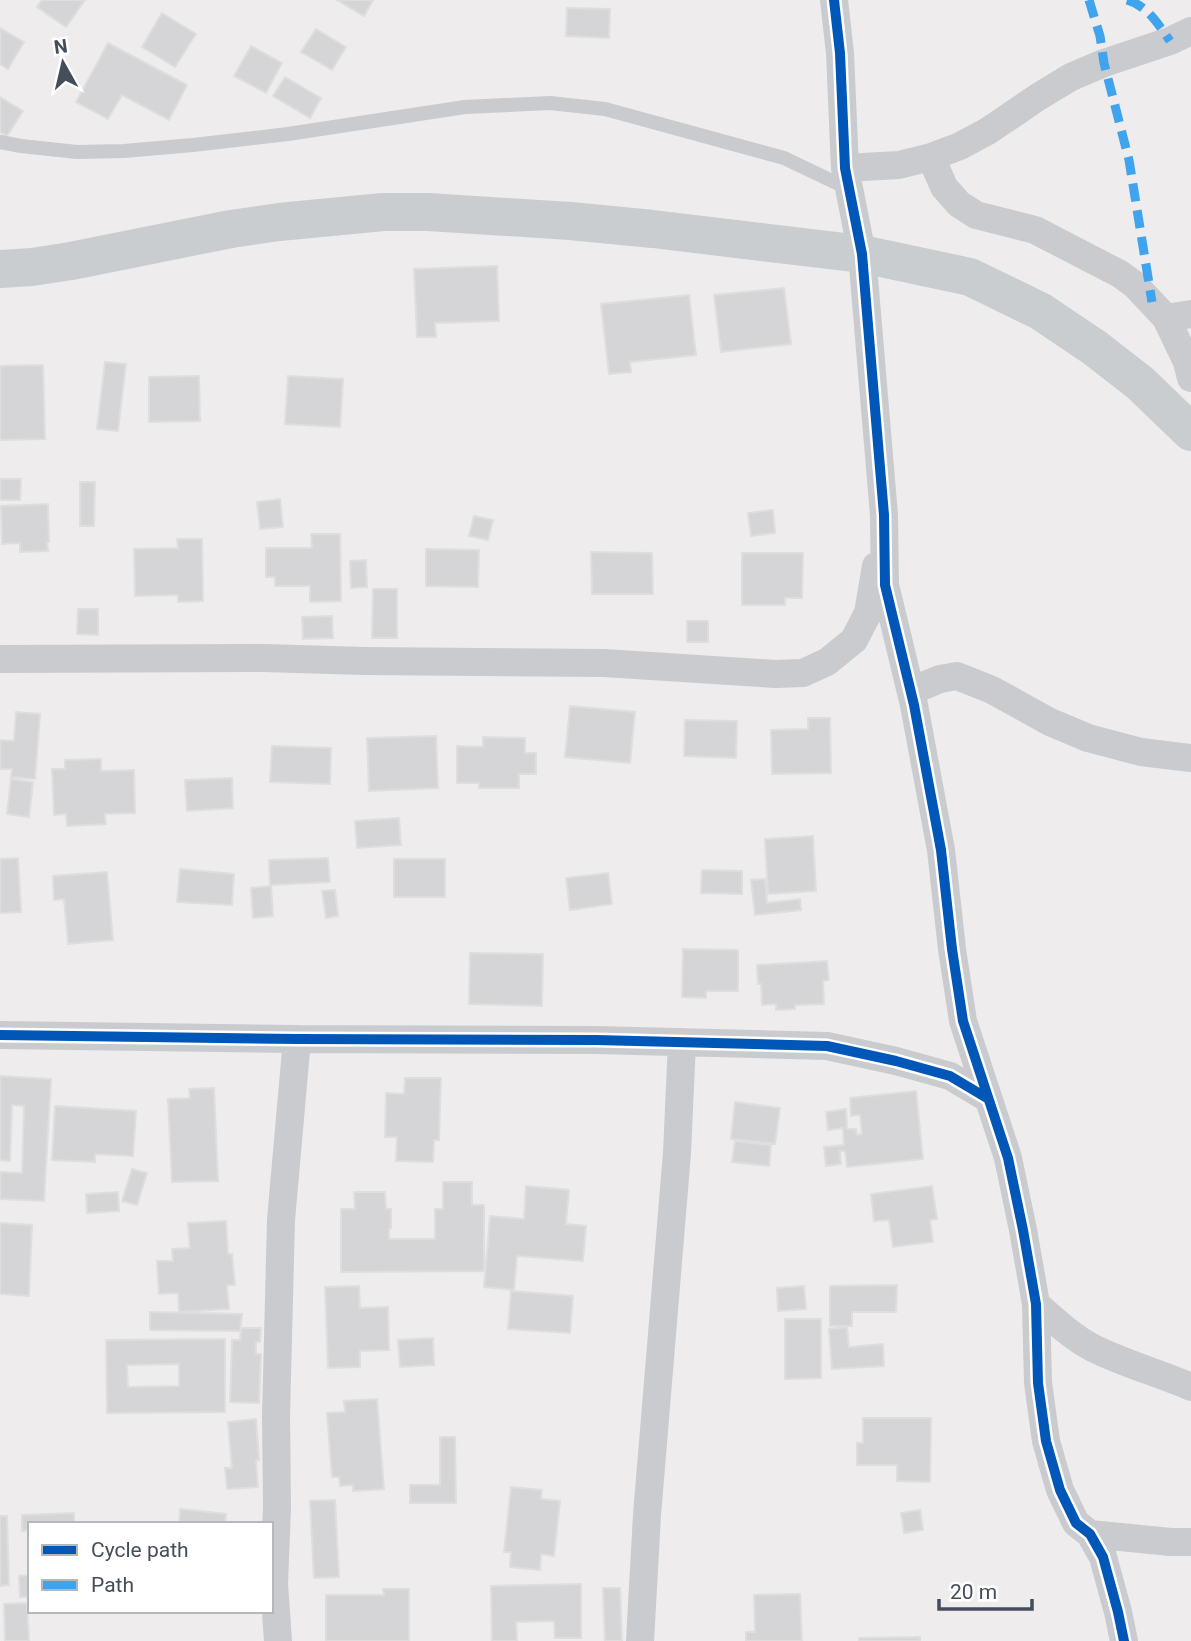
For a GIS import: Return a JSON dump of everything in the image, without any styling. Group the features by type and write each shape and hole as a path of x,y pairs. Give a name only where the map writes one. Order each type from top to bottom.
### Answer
{"main road":[{"path":"0,269 71,261 231,229 383,212 428,212 570,221 862,254 970,277 1040,311 1095,348 1140,383 1188,428"}],"street":[{"path":"834,0 841,52 847,178 862,254 884,515 885,585 911,691 941,850 963,1021 1008,1158 1036,1304 1038,1383 1046,1441 1060,1490 1076,1523 1090,1534 1102,1557 1110,1579 1124,1641"},
{"path":"847,178 931,157 960,146 1071,77 1191,31"},
{"path":"931,157 944,187 959,204 976,215 1035,230 1120,274 1179,316 1191,379 1188,428"},
{"path":"0,659 263,658 604,663 776,674 803,673 827,662 854,640 859,631 868,613 884,515"},
{"path":"911,691 940,679 957,676 992,690 1050,722 1088,738 1142,752 1191,758"},
{"path":"0,1035 533,1039 827,1046 950,1076 988,1098"},
{"path":"278,1641 274,1584 281,1220 297,1039"},
{"path":"640,1641 647,1515 677,1153 682,1042"},
{"path":"1036,1304 1091,1347 1191,1387"},
{"path":"1090,1534 1191,1542"}],"lane":[{"path":"0,142 77,152 124,150 288,134 466,107 550,103 606,109 847,178"}],"building":[{"path":"42,0 85,0 66,27 37,7"},
{"path":"337,0 373,0 364,16"},
{"path":"567,8 610,9 609,38 566,36"},
{"path":"162,13 196,34 175,67 142,47"},
{"path":"0,28 24,42 8,69 0,64"},
{"path":"316,29 346,47 332,70 301,52"},
{"path":"108,43 187,85 169,120 122,95 108,119 76,102"},
{"path":"251,46 282,63 266,93 234,76"},
{"path":"285,77 321,98 310,118 273,96"},
{"path":"0,97 23,111 7,136 0,132"},
{"path":"497,266 499,321 435,323 436,337 417,337 414,269"},
{"path":"784,288 791,344 721,352 714,295"},
{"path":"689,295 696,355 630,362 631,372 609,374 601,304"},
{"path":"105,362 126,364 118,431 97,429"},
{"path":"43,365 45,439 0,440 0,366"},
{"path":"199,376 200,421 149,422 149,377"},
{"path":"288,376 343,379 340,427 285,424"},
{"path":"0,479 21,479 20,500 0,500"},
{"path":"80,482 95,482 94,526 80,526"},
{"path":"280,499 283,527 260,529 257,502"},
{"path":"48,504 48,551 20,552 20,543 2,544 1,506"},
{"path":"773,510 775,533 751,536 748,513"},
{"path":"474,516 493,520 488,540 469,536"},
{"path":"311,534 340,534 341,601 310,602 310,586 275,586 275,577 266,577 266,548 312,548"},
{"path":"177,539 202,539 203,601 178,602 178,595 135,596 134,549 178,548"},
{"path":"426,549 479,550 478,587 426,586"},
{"path":"591,552 652,553 653,594 592,594"},
{"path":"742,553 803,553 802,598 785,598 785,605 742,605"},
{"path":"366,560 367,587 351,588 350,561"},
{"path":"373,589 397,589 397,638 372,638"},
{"path":"78,609 98,609 98,635 77,634"},
{"path":"332,616 333,638 303,639 302,617"},
{"path":"687,621 708,621 708,642 687,642"},
{"path":"570,706 635,712 630,763 565,757"},
{"path":"16,712 40,714 35,779 11,777 12,769 0,769 0,740 14,741"},
{"path":"808,718 830,718 831,773 772,774 771,730 808,729"},
{"path":"685,720 737,721 736,758 684,756"},
{"path":"436,736 438,788 369,791 367,738"},
{"path":"483,737 525,738 525,753 536,753 536,774 519,774 519,788 479,788 479,783 457,783 457,746 483,747"},
{"path":"272,746 331,748 330,784 270,782"},
{"path":"101,759 101,771 134,770 135,813 105,814 106,824 67,826 66,814 54,815 52,769 65,769 65,760"},
{"path":"232,778 233,808 187,811 185,780"},
{"path":"11,779 33,782 29,817 7,814"},
{"path":"399,818 401,845 357,848 355,821"},
{"path":"813,836 816,891 768,894 765,839"},
{"path":"18,858 21,912 0,913 0,859"},
{"path":"328,858 330,882 270,885 269,860"},
{"path":"394,859 445,859 445,897 394,897"},
{"path":"180,869 234,874 232,905 177,902"},
{"path":"702,870 742,871 742,894 701,893"},
{"path":"107,872 113,940 68,944 64,899 54,900 53,876"},
{"path":"608,873 612,904 570,910 566,878"},
{"path":"765,879 767,903 800,899 801,910 755,915 751,880"},
{"path":"271,886 273,916 253,918 251,888"},
{"path":"335,890 338,916 326,918 322,891"},
{"path":"683,949 738,950 738,991 706,991 706,998 682,997"},
{"path":"470,953 543,954 542,1006 469,1004"},
{"path":"827,961 829,980 823,981 824,1004 795,1005 795,1009 776,1010 776,1004 762,1005 757,965"},
{"path":"0,1076 51,1079 44,1201 0,1199 0,1172 22,1173 24,1106 12,1105 10,1161 0,1160"},
{"path":"405,1078 441,1078 439,1140 434,1140 433,1162 396,1161 397,1137 385,1137 386,1093 404,1094"},
{"path":"214,1088 218,1181 172,1182 168,1099 190,1098 189,1089"},
{"path":"916,1091 923,1159 847,1167 845,1151 840,1151 841,1164 826,1166 824,1147 844,1145 843,1128 828,1130 826,1112 846,1109 847,1129 856,1129 857,1135 862,1134 860,1115 851,1116 850,1098"},
{"path":"735,1102 780,1108 775,1144 731,1139"},
{"path":"55,1106 136,1111 133,1156 95,1154 95,1162 52,1160"},
{"path":"735,1141 771,1145 769,1166 732,1162"},
{"path":"132,1169 147,1173 137,1205 122,1201"},
{"path":"443,1182 472,1182 472,1205 484,1205 484,1271 341,1272 341,1209 355,1209 354,1192 385,1192 386,1209 391,1209 389,1239 435,1239 435,1209 443,1209"},
{"path":"526,1186 569,1190 566,1224 586,1226 583,1261 517,1256 514,1290 484,1287 490,1216 524,1219"},
{"path":"932,1186 937,1219 930,1220 933,1242 893,1247 889,1220 874,1221 871,1194"},
{"path":"118,1192 119,1211 87,1213 86,1194"},
{"path":"226,1221 228,1254 232,1254 235,1285 227,1285 229,1309 179,1312 178,1293 159,1294 157,1261 173,1261 172,1249 190,1248 188,1223"},
{"path":"0,1223 32,1225 29,1296 0,1294"},
{"path":"897,1285 896,1312 852,1312 852,1326 830,1326 830,1286"},
{"path":"359,1286 360,1308 388,1307 389,1350 360,1351 360,1367 328,1368 325,1287"},
{"path":"804,1286 806,1309 778,1311 777,1288"},
{"path":"511,1291 573,1296 570,1333 508,1329"},
{"path":"150,1312 242,1314 240,1331 150,1330"},
{"path":"785,1319 821,1319 821,1378 785,1379"},
{"path":"847,1327 849,1347 883,1344 884,1366 832,1369 829,1329"},
{"path":"241,1328 261,1328 260,1342 256,1342 256,1354 261,1354 259,1403 230,1402 232,1340 240,1340"},
{"path":"433,1338 434,1365 400,1367 398,1340"},
{"path":"225,1339 225,1412 107,1413 106,1340","holes":["179,1364 179,1386 128,1387 127,1365"]},
{"path":"377,1399 384,1489 353,1491 353,1485 340,1486 339,1477 332,1477 327,1413 345,1412 344,1401"},
{"path":"863,1418 931,1418 930,1482 897,1481 897,1465 857,1465 857,1443 863,1443"},
{"path":"256,1419 258,1487 227,1489 225,1468 232,1468 228,1422"},
{"path":"440,1437 455,1437 456,1503 410,1503 410,1485 440,1485"},
{"path":"511,1487 542,1490 541,1499 560,1501 554,1556 541,1554 540,1570 510,1567 511,1552 504,1552"},
{"path":"335,1500 339,1577 314,1578 310,1501"},
{"path":"180,1509 226,1514 225,1522 179,1522"},
{"path":"920,1510 923,1530 904,1533 901,1513"},
{"path":"74,1513 74,1522 28,1522 28,1530 22,1531 22,1515"},
{"path":"0,1516 7,1516 9,1585 0,1586"},
{"path":"28,1575 28,1597 20,1597 19,1576"},
{"path":"581,1584 581,1638 555,1638 554,1621 516,1622 517,1641 492,1641 491,1586"},
{"path":"603,1588 620,1588 622,1641 605,1641"},
{"path":"383,1589 409,1589 409,1641 326,1641 326,1595 384,1595"},
{"path":"800,1594 802,1641 746,1641 746,1632 755,1632 754,1595"},
{"path":"27,1603 29,1641 5,1641 4,1604"},
{"path":"920,1637 920,1641 859,1641 859,1638"}],"marked path":[{"path":"1089,0 1129,160 1152,302"},
{"path":"1127,0 1147,11 1170,41"}],"cycle path":[{"path":"834,0 840,53 845,168 862,254 884,515 885,585 914,705 941,850 963,1021 1008,1158 1023,1230 1036,1304 1038,1383 1046,1441 1060,1490 1076,1523 1090,1534 1103,1557 1124,1641"},
{"path":"0,1035 596,1040 827,1046 950,1076 987,1098"}]}
